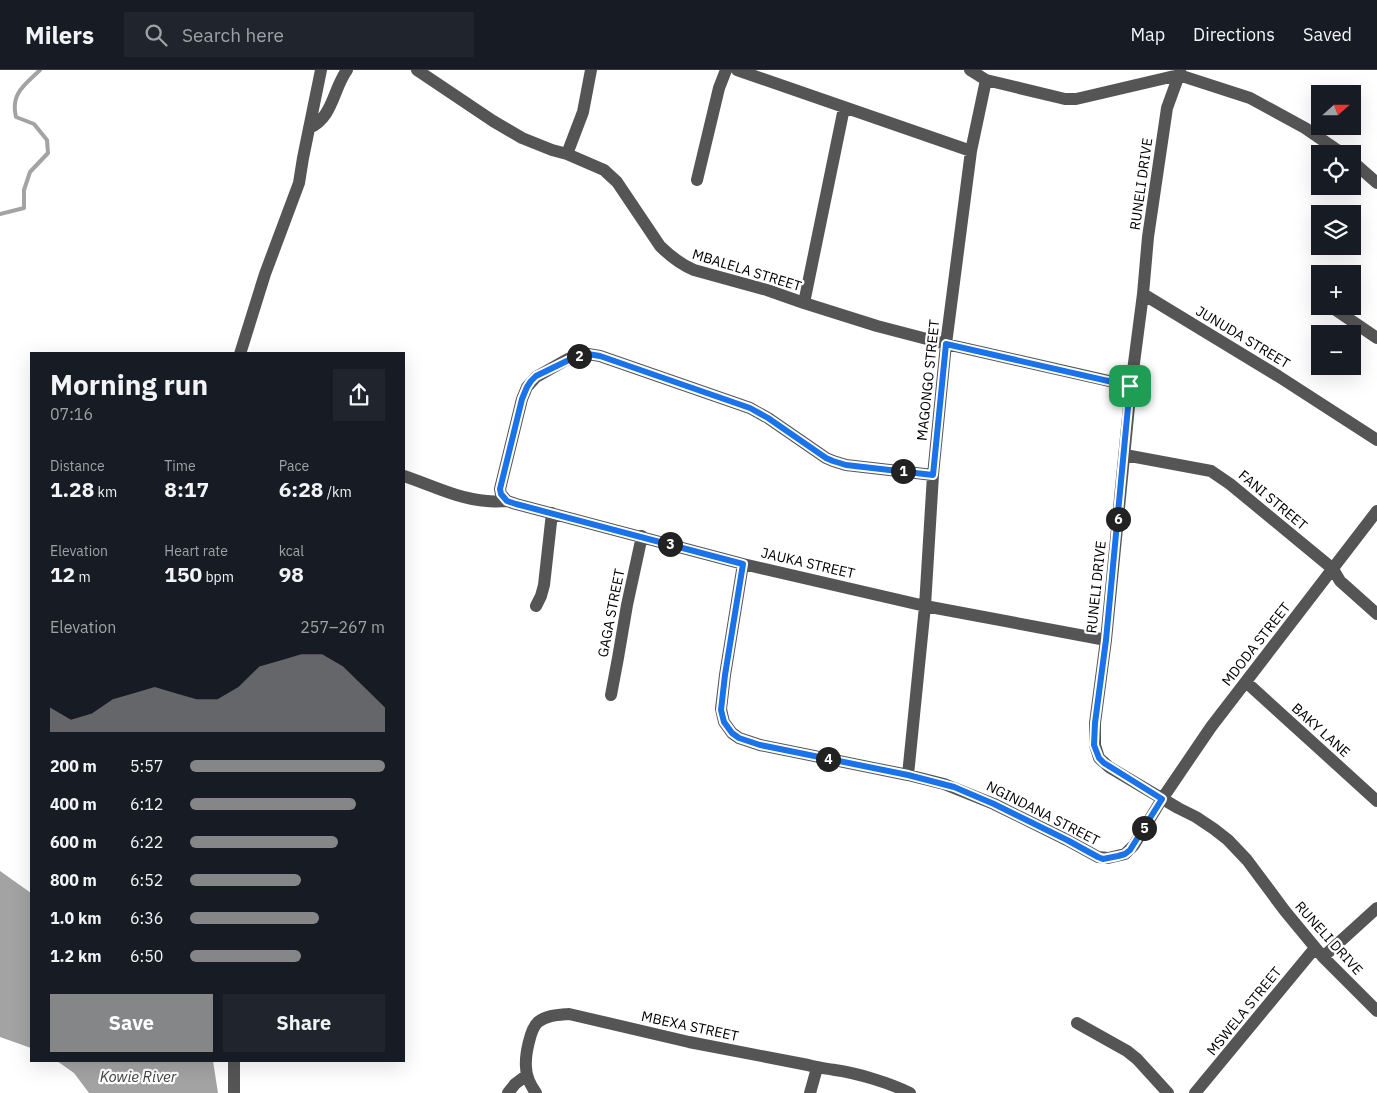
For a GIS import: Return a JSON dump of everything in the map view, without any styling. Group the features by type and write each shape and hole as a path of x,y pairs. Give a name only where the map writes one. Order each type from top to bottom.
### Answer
{"street":[{"path":"241,352 265,274 299,183 321,70"},
{"path":"309,128 324,118 341,78 347,70"},
{"name":"MBALELA STREET","path":"417,70 502,127 539,145 567,154 599,168 611,176 660,246 682,265 767,290 862,322 946,344 1130,386"},
{"path":"567,154 583,112 591,70"},
{"path":"697,180 719,88 726,70"},
{"path":"737,70 971,151"},
{"path":"970,70 986,80 1064,99 1076,99 1179,73 1250,98 1305,128 1330,145"},
{"name":"RUNELI DRIVE","path":"1179,73 1169,100 1148,236 1143,294 1130,386 1125,455 1094,745 1099,758 1109,767 1196,817 1228,840 1247,860 1285,911 1319,952 1377,1011"},
{"name":"MAGONGO STREET","path":"908,775 925,606 933,475 946,344 971,151 986,80"},
{"path":"804,303 844,108"},
{"path":"1361,170 1377,183"},
{"name":"JUNUDA STREET","path":"1143,294 1278,376 1377,440"},
{"path":"1343,315 1377,338"},
{"path":"507,501 501,494 500,489 522,399 527,387 536,376 568,359 588,354 600,356 750,408 833,461 846,465 933,475"},
{"name":"FANI STREET","path":"1125,455 1206,468 1211,471 1230,484 1333,569 1340,582 1377,614"},
{"name":"JAUKA STREET","path":"405,476 472,499 507,501 743,564 925,606 1106,640"},
{"name":"MDODA STREET","path":"1162,799 1211,727 1377,511"},
{"path":"536,606 542,596 544,585 552,514"},
{"name":"GAGA STREET","path":"611,695 627,605 642,536"},
{"name":"NGINDANA STREET","path":"743,564 721,710 724,722 739,738 760,745 944,784 980,797 1103,859 1125,854 1130,850 1162,799"},
{"name":"BAKY LANE","path":"1246,682 1377,801"},
{"name":"MSWELA STREET","path":"1195,1093 1319,952 1377,908"},
{"name":"MBEXA STREET","path":"536,1093 527,1075 525,1066 532,1030 538,1022 547,1017 569,1014 689,1042 835,1070 900,1088 910,1093"},
{"path":"1077,1023 1138,1059 1168,1093"},
{"path":"234,1062 234,1093"},
{"path":"810,1093 817,1068"},
{"path":"508,1093 514,1084 527,1075"}],"water":[{"path":"0,871 30,892 30,1048 0,1037"},
{"name":"Kowie River","path":"58,1062 213,1062 218,1093 89,1093 74,1073"}],"waterway":[{"path":"0,214 24,208 24,190 30,172 48,153 47,140 34,124 16,117 15,109 15,102 20,90 40,70"}],"route":[{"path":"946,344 1130,386 1125,455 1094,745 1099,758 1109,767 1162,799 1130,850 1125,854 1103,859 980,797 954,787 908,775 760,745 739,738 732,733 724,722 721,710 743,564 516,504 503,498 500,489 522,399 527,387 536,376 568,359 588,354 600,356 750,408 833,461 846,465 933,475 946,344"}]}
